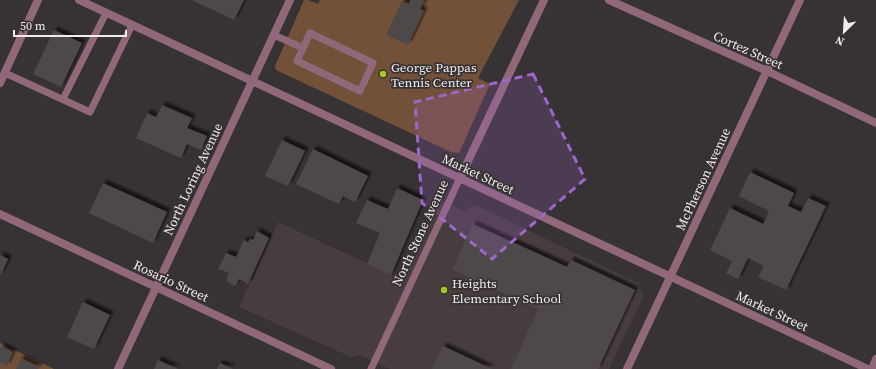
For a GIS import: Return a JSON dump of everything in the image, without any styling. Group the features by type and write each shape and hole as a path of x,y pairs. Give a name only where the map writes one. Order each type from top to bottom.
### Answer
{"street":[{"path":"0,83 38,0"},
{"name":"Market Street","path":"78,0 868,369"},
{"name":"North Loring Avenue","path":"118,369 290,0"},
{"name":"North Stone Avenue","path":"460,178 544,0"},
{"name":"Cortez Street","path":"609,0 767,71 876,123"},
{"name":"McPherson Avenue","path":"627,369 800,0"},
{"name":"Rosario Street","path":"0,214 331,369"},
{"path":"872,369 876,360"}],"lane":[{"path":"63,99 106,13"},
{"path":"5,72 90,112 132,25"},
{"path":"310,33 373,63 360,91 297,61 303,48 310,33"},
{"path":"274,34 303,48"},
{"name":"North Stone Avenue","path":"371,369 460,178"}],"highlighted area":[{"path":"533,74 585,179 492,259 422,203 415,102"}],"shaded area":[{"name":"George Pappas Tennis Center","path":"304,0 318,4 320,0 519,0 478,78 490,84 459,153 451,152 276,70 275,66"},
{"name":"Heights Elementary School","path":"436,198 464,211 475,205 638,283 643,297 609,369 390,369 359,355 351,357 239,307 278,222 399,278"},
{"path":"0,343 54,369 0,369"}],"building":[{"path":"192,0 244,0 234,20"},
{"path":"411,0 425,0 420,9 424,11 408,45 386,35 402,1 409,4"},
{"path":"54,30 82,43 61,87 33,74"},
{"path":"162,105 192,118 187,128 207,136 201,150 187,144 181,158 136,138 147,113 156,117"},
{"path":"282,140 305,151 288,186 265,176"},
{"path":"313,149 368,176 355,202 343,196 339,204 296,184"},
{"path":"750,172 794,193 788,206 801,212 808,198 826,206 786,290 758,277 764,266 748,258 738,279 726,273 732,261 710,250 730,208 763,224 769,211 739,196"},
{"path":"103,183 167,212 153,243 89,213"},
{"path":"397,188 423,200 391,275 367,264 380,233 356,223 367,200 388,209"},
{"path":"473,224 567,267 571,260 635,290 598,369 511,369 538,309 452,269"},
{"path":"257,231 269,238 248,284 239,279 235,286 226,281 229,273 218,269 226,253 236,257 244,240 248,242 250,239 253,240"},
{"path":"0,255 8,259 0,276"},
{"path":"83,302 110,315 94,349 67,337"},
{"path":"1,346 13,352 7,366 0,363"},
{"path":"443,346 492,369 432,369"},
{"path":"21,358 39,367 38,369 16,369"},
{"path":"158,360 178,369 154,369"},
{"path":"220,363 233,369 217,369"}],"place":[{"name":"George Pappas Tennis Center","path":"383,74"},
{"name":"Heights Elementary School","path":"444,290"}]}
